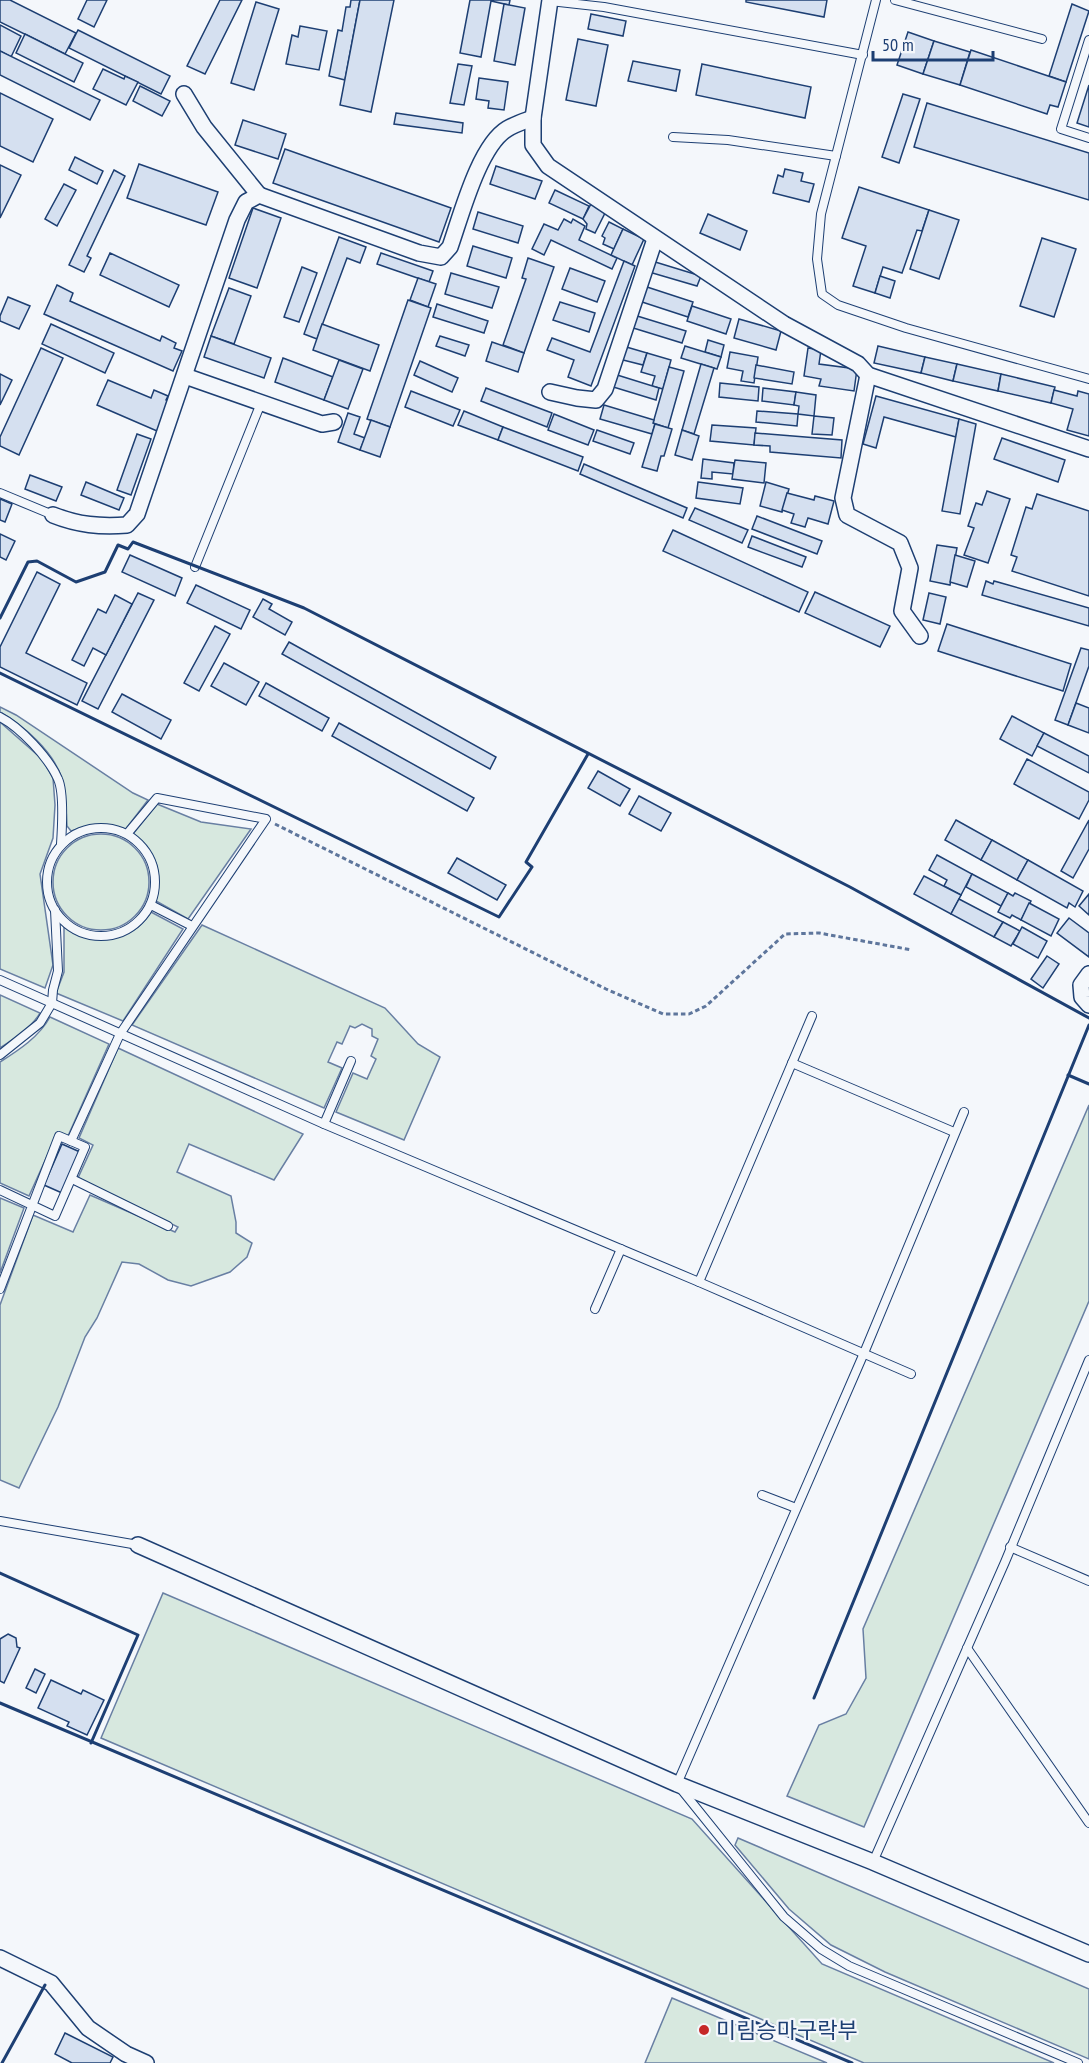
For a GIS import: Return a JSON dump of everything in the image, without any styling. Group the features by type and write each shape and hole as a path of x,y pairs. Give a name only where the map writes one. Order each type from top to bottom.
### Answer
{"street":[{"path":"550,0 533,118 533,145 548,166 784,324 858,364 868,375 1089,448"},
{"path":"184,94 204,127 259,195 419,253 441,257 450,247 481,162 497,138 507,130 533,118"},
{"path":"52,515 74,524 111,526 127,525 137,514 237,220 246,202 259,195"},
{"path":"550,392 596,400 605,389 655,239"},
{"path":"868,375 843,498 847,515 900,543 910,568 902,611 920,636"},
{"path":"185,376 322,424 334,422"},
{"path":"1089,974 1081,985 1082,997 1089,1005"},
{"path":"138,1545 677,1784 873,1862 1089,1954"},
{"path":"0,1958 51,1983 88,2028 126,2054 146,2063"}],"lane":[{"path":"550,0 604,7 862,55"},
{"path":"876,0 820,214 817,259 822,294 838,305 906,328 1089,379"},
{"path":"895,0 1042,39"},
{"path":"1089,40 1060,129 1089,138"},
{"path":"673,137 728,140 836,156"},
{"path":"195,567 261,403"},
{"path":"0,493 52,515"},
{"path":"0,717 24,736 44,758 59,780 62,844"},
{"path":"72,1141 120,1034 266,819 157,798 127,834"},
{"path":"0,1055 40,1023 52,1003 52,990 58,971 55,910 48,892 47,879 51,859 62,844 76,833 94,828 109,828 127,834 142,846 152,862 156,882 151,905 143,916 121,933 103,936 84,933 67,924 55,910"},
{"path":"151,905 192,926"},
{"path":"0,980 324,1124 911,1374"},
{"path":"699,1282 812,1016"},
{"path":"324,1124 351,1061"},
{"path":"792,1063 954,1132"},
{"path":"964,1112 864,1353 677,1784 784,1917 822,1949 849,1966 1078,2063"},
{"path":"0,1190 31,1204 55,1216 85,1147 59,1136 31,1204 0,1289"},
{"path":"72,1179 168,1226"},
{"path":"595,1309 621,1249"},
{"path":"873,1862 1089,1360"},
{"path":"762,1495 796,1508"},
{"path":"0,1521 138,1545"},
{"path":"1010,1547 1089,1581"},
{"path":"967,1648 1089,1823"}],"path":[{"path":"266,819 574,974 663,1014 689,1014 706,1006 785,934 819,933 912,950"}],"shaded area":[{"path":"0,707 16,715 133,793 148,800 125,830 98,825 71,831 67,826 64,791 58,769 37,741 0,712"},
{"path":"0,722 42,759 53,778 55,805 53,838 40,874 53,965 45,988 0,969"},
{"path":"157,804 201,822 251,829 188,919 156,901 158,872 156,864 148,848 133,834"},
{"path":"101,834 119,838 135,848 145,864 149,882 145,900 135,916 119,926 101,930 83,926 67,916 57,900 53,882 57,864 67,848 83,838"},
{"path":"151,912 183,929 123,1021 56,993 64,972 64,927 85,937 114,938 131,932"},
{"path":"202,925 385,1008 418,1044 440,1057 404,1140 336,1112 353,1073 367,1079 376,1059 371,1056 378,1039 372,1036 372,1029 362,1024 355,1028 350,1026 342,1044 337,1042 328,1062 342,1068 324,1108 132,1025"},
{"path":"0,995 40,1013 28,1028 0,1048"},
{"path":"50,1017 109,1044 68,1136 58,1132 29,1196 0,1183 0,1062 34,1037"},
{"path":"118,1048 303,1134 274,1180 189,1144 177,1172 231,1196 236,1233 252,1243 247,1257 230,1272 191,1286 168,1280 139,1264 122,1262 97,1318 85,1337 58,1407 19,1488 0,1480 0,1305 33,1215 73,1232 90,1195 175,1232 178,1227 78,1178 93,1145 79,1138"},
{"path":"1089,1105 1089,1301 864,1827 787,1796 819,1725 846,1714 866,1678 863,1629"},
{"path":"0,1198 24,1208 0,1273"},
{"path":"163,1593 692,1819 822,1964 1054,2063 864,2063 101,1738"},
{"path":"738,1838 1089,1989 1089,2059 885,1972 831,1945 789,1909 735,1845"},
{"name":"미림승마구락부","path":"672,1998 827,2063 645,2063"}],"building":[{"path":"0,0 10,0 76,33 65,54 0,22"},
{"path":"87,0 107,0 94,27 78,19"},
{"path":"220,0 242,0 205,74 187,66"},
{"path":"351,0 360,0 345,80 329,76 338,30 342,31 346,7 350,7"},
{"path":"360,0 394,0 371,112 340,105"},
{"path":"470,0 510,0 509,5 491,1 481,57 460,53"},
{"path":"746,0 827,0 824,17 746,2"},
{"path":"256,2 279,9 254,90 231,83"},
{"path":"504,4 525,8 515,65 494,61"},
{"path":"1072,4 1089,11 1066,82 1049,76"},
{"path":"591,14 626,21 623,36 588,29"},
{"path":"0,25 21,36 11,57 0,51"},
{"path":"300,26 327,31 319,70 286,64 292,35 298,37"},
{"path":"78,30 170,76 161,94 69,48"},
{"path":"908,32 934,41 923,74 897,65"},
{"path":"25,34 83,63 74,82 16,53"},
{"path":"578,39 608,45 596,106 566,100"},
{"path":"934,41 970,52 960,85 923,74"},
{"path":"971,50 1066,82 1058,107 1050,105 1047,114 960,85"},
{"path":"0,51 100,100 90,120 0,75"},
{"path":"633,61 680,70 676,91 628,81"},
{"path":"458,64 472,66 464,105 450,103"},
{"path":"702,64 811,87 805,118 696,95"},
{"path":"103,69 124,79 125,76 138,82 126,105 93,89"},
{"path":"479,78 508,82 504,110 488,108 489,101 476,99"},
{"path":"1089,85 1089,127 1077,123"},
{"path":"140,86 170,101 162,116 133,101"},
{"path":"0,93 53,119 33,162 0,146"},
{"path":"903,94 920,99 899,163 882,157"},
{"path":"927,103 1089,153 1089,200 914,147"},
{"path":"396,113 463,123 462,133 394,124"},
{"path":"243,120 286,134 278,159 235,145"},
{"path":"285,149 451,208 439,242 273,183"},
{"path":"75,157 103,171 97,184 69,170"},
{"path":"139,164 218,192 206,225 127,198"},
{"path":"0,165 21,175 0,218"},
{"path":"496,166 542,181 535,199 490,184"},
{"path":"785,169 803,173 801,181 814,184 809,202 773,193 778,175 783,177"},
{"path":"114,170 125,176 87,256 91,258 84,272 69,265"},
{"path":"64,184 76,190 57,226 45,219"},
{"path":"859,187 929,210 922,231 917,230 902,273 883,267 875,293 853,286 866,246 842,238"},
{"path":"555,190 589,206 583,219 549,203"},
{"path":"591,204 606,211 595,233 586,229 587,224 583,219"},
{"path":"253,208 281,218 257,288 229,278"},
{"path":"929,210 959,220 939,279 910,269"},
{"path":"478,212 523,226 518,243 473,229"},
{"path":"708,214 747,231 740,250 700,233"},
{"path":"564,219 571,223 573,219 585,226 579,240 617,258 612,269 551,240 544,255 532,249 544,224 558,230"},
{"path":"609,222 623,229 614,249 603,244 605,238 602,236"},
{"path":"623,229 644,239 632,265 611,255"},
{"path":"339,237 366,247 360,263 347,258 317,339 304,334"},
{"path":"1042,238 1076,249 1054,317 1020,306"},
{"path":"473,246 512,258 506,278 467,266"},
{"path":"110,253 179,285 169,307 100,275"},
{"path":"381,253 433,271 429,282 377,264"},
{"path":"528,258 554,267 524,353 503,345 526,279 522,278"},
{"path":"624,261 635,266 591,386 568,377 574,360 547,350 552,338 590,352"},
{"path":"652,261 701,276 697,286 649,272"},
{"path":"302,267 317,273 299,322 284,317"},
{"path":"570,268 605,281 597,302 562,289"},
{"path":"451,273 499,287 492,308 445,294"},
{"path":"880,276 895,281 890,298 875,293"},
{"path":"418,278 436,284 428,307 410,300"},
{"path":"57,285 73,293 70,301 160,341 162,336 176,343 174,348 182,351 173,371 44,314"},
{"path":"644,286 693,302 688,317 639,301"},
{"path":"229,288 251,296 234,344 211,336"},
{"path":"8,297 30,306 19,329 0,321"},
{"path":"408,300 431,308 390,427 367,419"},
{"path":"560,302 595,313 589,332 553,320"},
{"path":"437,304 488,321 484,333 433,317"},
{"path":"692,306 731,319 726,334 687,321"},
{"path":"634,315 686,331 682,343 630,327"},
{"path":"739,319 781,331 776,350 734,338"},
{"path":"51,324 114,353 105,373 42,344"},
{"path":"322,324 379,345 370,371 313,350"},
{"path":"211,336 271,358 264,378 204,357"},
{"path":"440,336 469,345 465,356 436,346"},
{"path":"708,340 724,345 721,357 705,352"},
{"path":"492,342 524,353 518,372 486,361"},
{"path":"623,346 647,353 643,365 619,359"},
{"path":"685,346 721,357 717,369 681,358"},
{"path":"878,346 925,357 921,373 874,363"},
{"path":"41,348 63,358 19,455 0,446 0,437"},
{"path":"808,348 821,350 819,364 857,369 854,391 819,386 821,379 804,376"},
{"path":"730,352 758,357 754,383 741,381 743,371 727,368"},
{"path":"647,353 671,360 663,389 652,386 655,376 641,372"},
{"path":"925,357 957,364 953,381 921,373"},
{"path":"283,358 333,377 324,400 275,382"},
{"path":"339,360 363,369 348,409 324,400"},
{"path":"420,361 458,378 452,392 414,375"},
{"path":"701,364 714,368 694,434 682,430"},
{"path":"957,364 1001,374 998,391 953,381"},
{"path":"756,365 794,372 792,384 754,378"},
{"path":"669,367 684,371 668,428 653,423"},
{"path":"0,374 12,380 0,405"},
{"path":"614,374 659,388 656,400 610,386"},
{"path":"1001,374 1055,387 1051,403 998,391"},
{"path":"108,380 151,398 154,390 168,396 166,400 170,402 157,431 97,405"},
{"path":"720,383 759,387 758,401 719,397"},
{"path":"486,388 552,413 547,427 481,401"},
{"path":"763,388 796,392 794,405 762,401"},
{"path":"1054,390 1077,396 1078,391 1089,394 1089,436 1067,430 1073,409 1051,403"},
{"path":"411,391 460,410 453,426 405,407"},
{"path":"796,392 816,395 814,416 798,414 799,406 794,405"},
{"path":"876,396 959,419 956,437 884,417 876,448 863,444"},
{"path":"604,405 654,420 652,434 600,419"},
{"path":"464,411 503,427 498,440 458,425"},
{"path":"757,411 798,414 797,426 756,422"},
{"path":"348,413 360,417 354,434 365,438 360,450 338,442"},
{"path":"554,414 594,430 588,445 548,430"},
{"path":"814,416 834,418 832,435 812,434"},
{"path":"959,419 976,424 960,514 942,511"},
{"path":"371,420 390,427 380,457 360,450"},
{"path":"655,424 672,429 657,471 642,467"},
{"path":"712,425 756,428 754,445 710,441"},
{"path":"503,427 583,457 578,471 498,440"},
{"path":"597,430 634,443 630,454 593,441"},
{"path":"682,430 699,436 692,460 675,455"},
{"path":"755,433 842,440 841,458 770,452 770,446 754,445"},
{"path":"137,434 151,439 131,495 117,490"},
{"path":"1002,438 1065,460 1058,482 994,459"},
{"path":"703,459 734,463 733,474 712,472 712,479 701,478"},
{"path":"735,460 766,463 764,483 732,479"},
{"path":"584,464 687,508 683,518 580,474"},
{"path":"30,475 62,487 56,501 25,489"},
{"path":"86,482 124,498 119,510 81,495"},
{"path":"698,482 743,488 740,504 696,498"},
{"path":"766,482 789,489 782,512 760,506"},
{"path":"987,491 1010,499 988,563 964,555 974,528 968,526 976,503 982,505"},
{"path":"787,493 814,500 815,496 834,501 828,524 808,518 805,527 791,523 794,514 782,510"},
{"path":"1037,494 1089,511 1089,596 1012,571 1017,557 1011,555 1026,507 1032,509"},
{"path":"0,499 12,504 5,522 0,520"},
{"path":"695,508 748,530 742,543 689,520"},
{"path":"757,516 822,541 817,554 752,529"},
{"path":"673,530 808,592 799,612 663,551"},
{"path":"0,534 15,541 6,560 0,557"},
{"path":"752,536 806,557 802,567 748,547"},
{"path":"937,545 957,548 950,585 930,581"},
{"path":"130,555 182,578 175,596 122,572"},
{"path":"955,555 975,561 967,587 950,582"},
{"path":"37,572 60,584 26,653 87,683 77,705 0,667 0,647"},
{"path":"986,581 993,584 994,581 1089,608 1089,626 982,595"},
{"path":"196,585 250,610 241,629 187,603"},
{"path":"815,592 890,626 880,647 805,613"},
{"path":"138,593 154,600 98,709 82,701"},
{"path":"929,593 946,597 940,624 923,620"},
{"path":"115,595 132,604 106,655 93,648 84,666 72,660 98,609 106,613"},
{"path":"263,599 272,604 269,609 292,622 285,635 253,617"},
{"path":"947,624 1071,664 1063,691 938,651"},
{"path":"215,626 230,634 199,691 184,683"},
{"path":"289,642 496,757 490,769 282,654"},
{"path":"1081,648 1089,650 1089,666 1068,725 1055,720"},
{"path":"224,663 259,682 246,705 211,686"},
{"path":"266,683 329,718 322,731 259,696"},
{"path":"122,694 171,720 161,739 112,712"},
{"path":"1076,703 1089,708 1089,733 1068,725"},
{"path":"1012,716 1044,733 1032,756 1000,739"},
{"path":"339,723 474,798 467,811 332,736"},
{"path":"1044,733 1089,756 1089,773 1037,746"},
{"path":"1027,759 1089,792 1089,800 1079,819 1014,784"},
{"path":"598,771 630,789 620,806 588,788"},
{"path":"639,796 671,813 661,831 629,814"},
{"path":"956,820 992,840 981,860 945,840"},
{"path":"1089,820 1089,849 1073,878 1061,871"},
{"path":"992,840 1028,860 1017,880 981,860"},
{"path":"937,855 972,874 961,895 944,886 947,880 929,870"},
{"path":"457,858 506,885 497,900 448,873"},
{"path":"1028,860 1083,891 1075,907 1069,903 1067,908 1017,880"},
{"path":"972,874 1008,893 1001,906 966,887"},
{"path":"924,876 961,895 951,914 914,894"},
{"path":"1008,893 1013,896 1015,893 1031,901 1021,920 998,912"},
{"path":"1089,894 1089,915 1079,906"},
{"path":"959,899 1003,922 994,937 951,914"},
{"path":"1029,903 1059,919 1051,936 1021,920"},
{"path":"1069,918 1089,933 1089,957 1057,933"},
{"path":"1003,922 1020,931 1011,946 994,937"},
{"path":"1022,927 1047,941 1038,958 1013,944"},
{"path":"1047,956 1059,964 1043,988 1031,979"},
{"path":"62,1144 80,1152 62,1193 44,1185"},
{"path":"8,1634 16,1638 17,1647 20,1648 4,1683 0,1681 0,1639"},
{"path":"35,1669 45,1674 36,1693 26,1688"},
{"path":"51,1680 81,1694 83,1690 104,1700 87,1735 67,1726 69,1722 38,1708"},
{"path":"65,2033 113,2057 110,2063 72,2063 55,2054"}],"wall":[{"path":"0,618 28,562 37,561 76,582 105,572 118,545 128,549 133,542 304,608 850,887 1089,1018"},
{"path":"0,673 499,917 532,867 526,862 588,754"},
{"path":"814,1698 1089,1025"},
{"path":"1068,1075 1089,1084"},
{"path":"0,1573 138,1635 91,1743"},
{"path":"0,1703 852,2063"},
{"path":"2,2063 45,1985"}],"place":[{"name":"미림승마구락부","path":"704,2030"}]}
